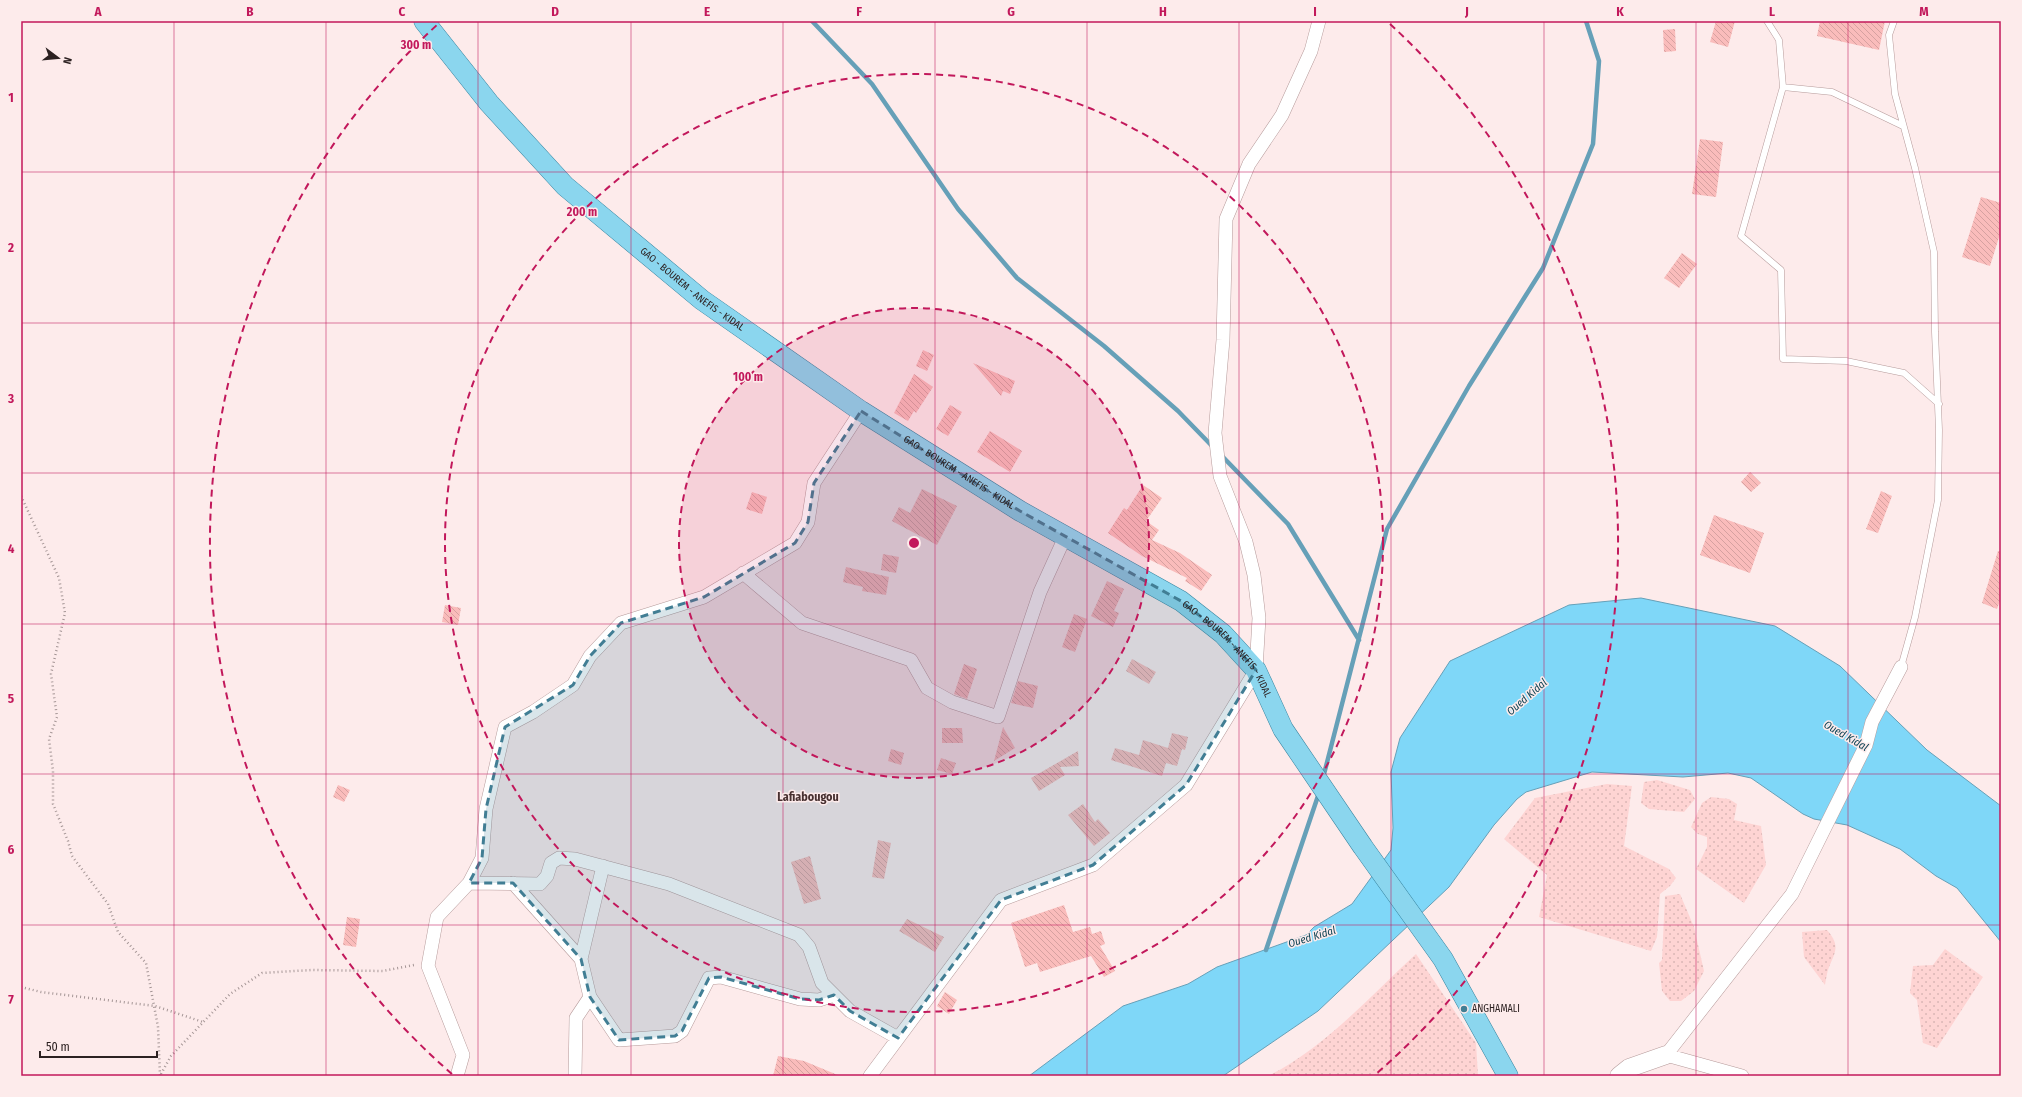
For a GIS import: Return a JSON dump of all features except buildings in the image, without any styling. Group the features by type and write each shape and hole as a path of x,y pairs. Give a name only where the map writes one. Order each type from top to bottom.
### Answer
{"main road":[{"name":"GAO - BOUREM - ANEFIS - KIDAL","path":"424,21 489,103 565,186 702,300 861,412 1020,511 1181,601 1223,634 1256,670 1283,729 1363,847 1443,960 1508,1076"}],"street":[{"path":"870,1076 1001,900 1093,865 1186,785 1256,670 1259,618 1254,575 1246,542 1220,476 1216,433 1223,340 1226,219 1249,164 1282,115 1311,51 1319,21"},
{"path":"457,1076 463,1055 428,966 437,917 469,883 482,858 486,808 505,727 533,712 573,685 590,656 621,623 704,597 795,543 808,522 814,483 861,412"},
{"path":"743,573 802,623 911,660 927,688 952,702 998,717 1040,592 1065,536"},
{"path":"1619,1076 1629,1068 1666,1055 1792,894 1866,745 1872,722 1901,667"},
{"path":"469,883 540,884 547,876 551,863 559,858 574,858 669,884 798,935 809,947 822,984 850,1011 898,1038"},
{"path":"604,866 581,959 590,997 619,1040 675,1036 682,1032 709,978 721,977 800,999 819,1000 834,995"},
{"path":"513,883 581,959"},
{"path":"575,1076 576,1018 590,997"},
{"path":"1666,1055 1742,1076"}],"lane":[{"path":"1767,21 1780,40 1783,87 1741,236 1781,270 1783,359 1846,361 1904,373 1939,404"},
{"path":"1894,21 1889,35 1894,94 1934,252 1935,332 1939,404 1938,500 1914,617 1901,667"},
{"path":"1783,87 1832,92 1903,126"}],"path":[{"path":"21,496 58,578 65,613 51,674 57,717 50,739 53,771 53,804 68,841 72,856 108,904 118,932 146,963 158,1027 160,1076"},
{"path":"160,1076 171,1056 230,994 262,973 312,970 383,971 413,964 428,966"},
{"path":"21,987 41,992 154,1006 203,1022"}],"highlighted area":[{"path":"861,411 1020,511 1181,601 1223,634 1256,670 1186,785 1093,865 1001,900 898,1038 850,1011 834,995 819,1000 800,999 721,977 709,978 682,1031 675,1036 619,1040 590,997 581,959 513,883 469,883 482,858 486,809 505,727 573,685 590,656 621,623 704,597 795,543 808,522 814,483"}],"shaded area":[{"path":"1657,780 1690,790 1695,799 1684,812 1649,809 1641,803 1644,782"},
{"path":"1607,784 1632,786 1624,846 1669,869 1676,878 1670,886 1660,894 1657,937 1651,951 1539,917 1547,875 1504,839 1535,798"},
{"path":"1711,797 1729,799 1737,804 1734,820 1761,826 1766,865 1744,903 1696,869 1707,847 1707,837 1698,834 1691,827 1702,803"},
{"path":"1680,894 1694,927 1704,971 1694,991 1681,1001 1670,1001 1662,991 1659,963 1662,960 1665,896"},
{"path":"1827,930 1834,940 1836,948 1825,985 1804,957 1802,932"},
{"path":"1945,949 1983,977 1937,1048 1923,1043 1917,1000 1910,993 1913,966 1933,965"},
{"path":"1416,954 1476,1043 1478,1076 1268,1076 1309,1051 1328,1036"}],"water":[{"name":"Oued Kidal","path":"1641,598 1775,626 1840,666 1927,750 2001,806 2001,942 1957,888 1936,876 1900,849 1847,825 1814,819 1803,814 1751,778 1728,773 1683,777 1592,772 1526,792 1517,799 1494,825 1449,887 1318,1011 1223,1076 1029,1076 1123,1006 1188,984 1217,967 1306,935 1314,927 1352,904 1391,850 1393,828 1391,772 1400,738 1450,661 1569,605"}],"waterway":[{"path":"812,21 872,84 958,209 1017,278 1104,346 1178,411 1213,447"},
{"path":"1323,778 1387,529 1469,386 1543,268 1593,144 1599,61 1586,21"},
{"path":"1221,455 1288,524 1359,640"},
{"path":"1266,950 1319,793"}],"place":[{"name":"ANGHAMALI","path":"1464,1009"}],"district":[{"name":"Lafiabougou","path":"808,797"}]}
